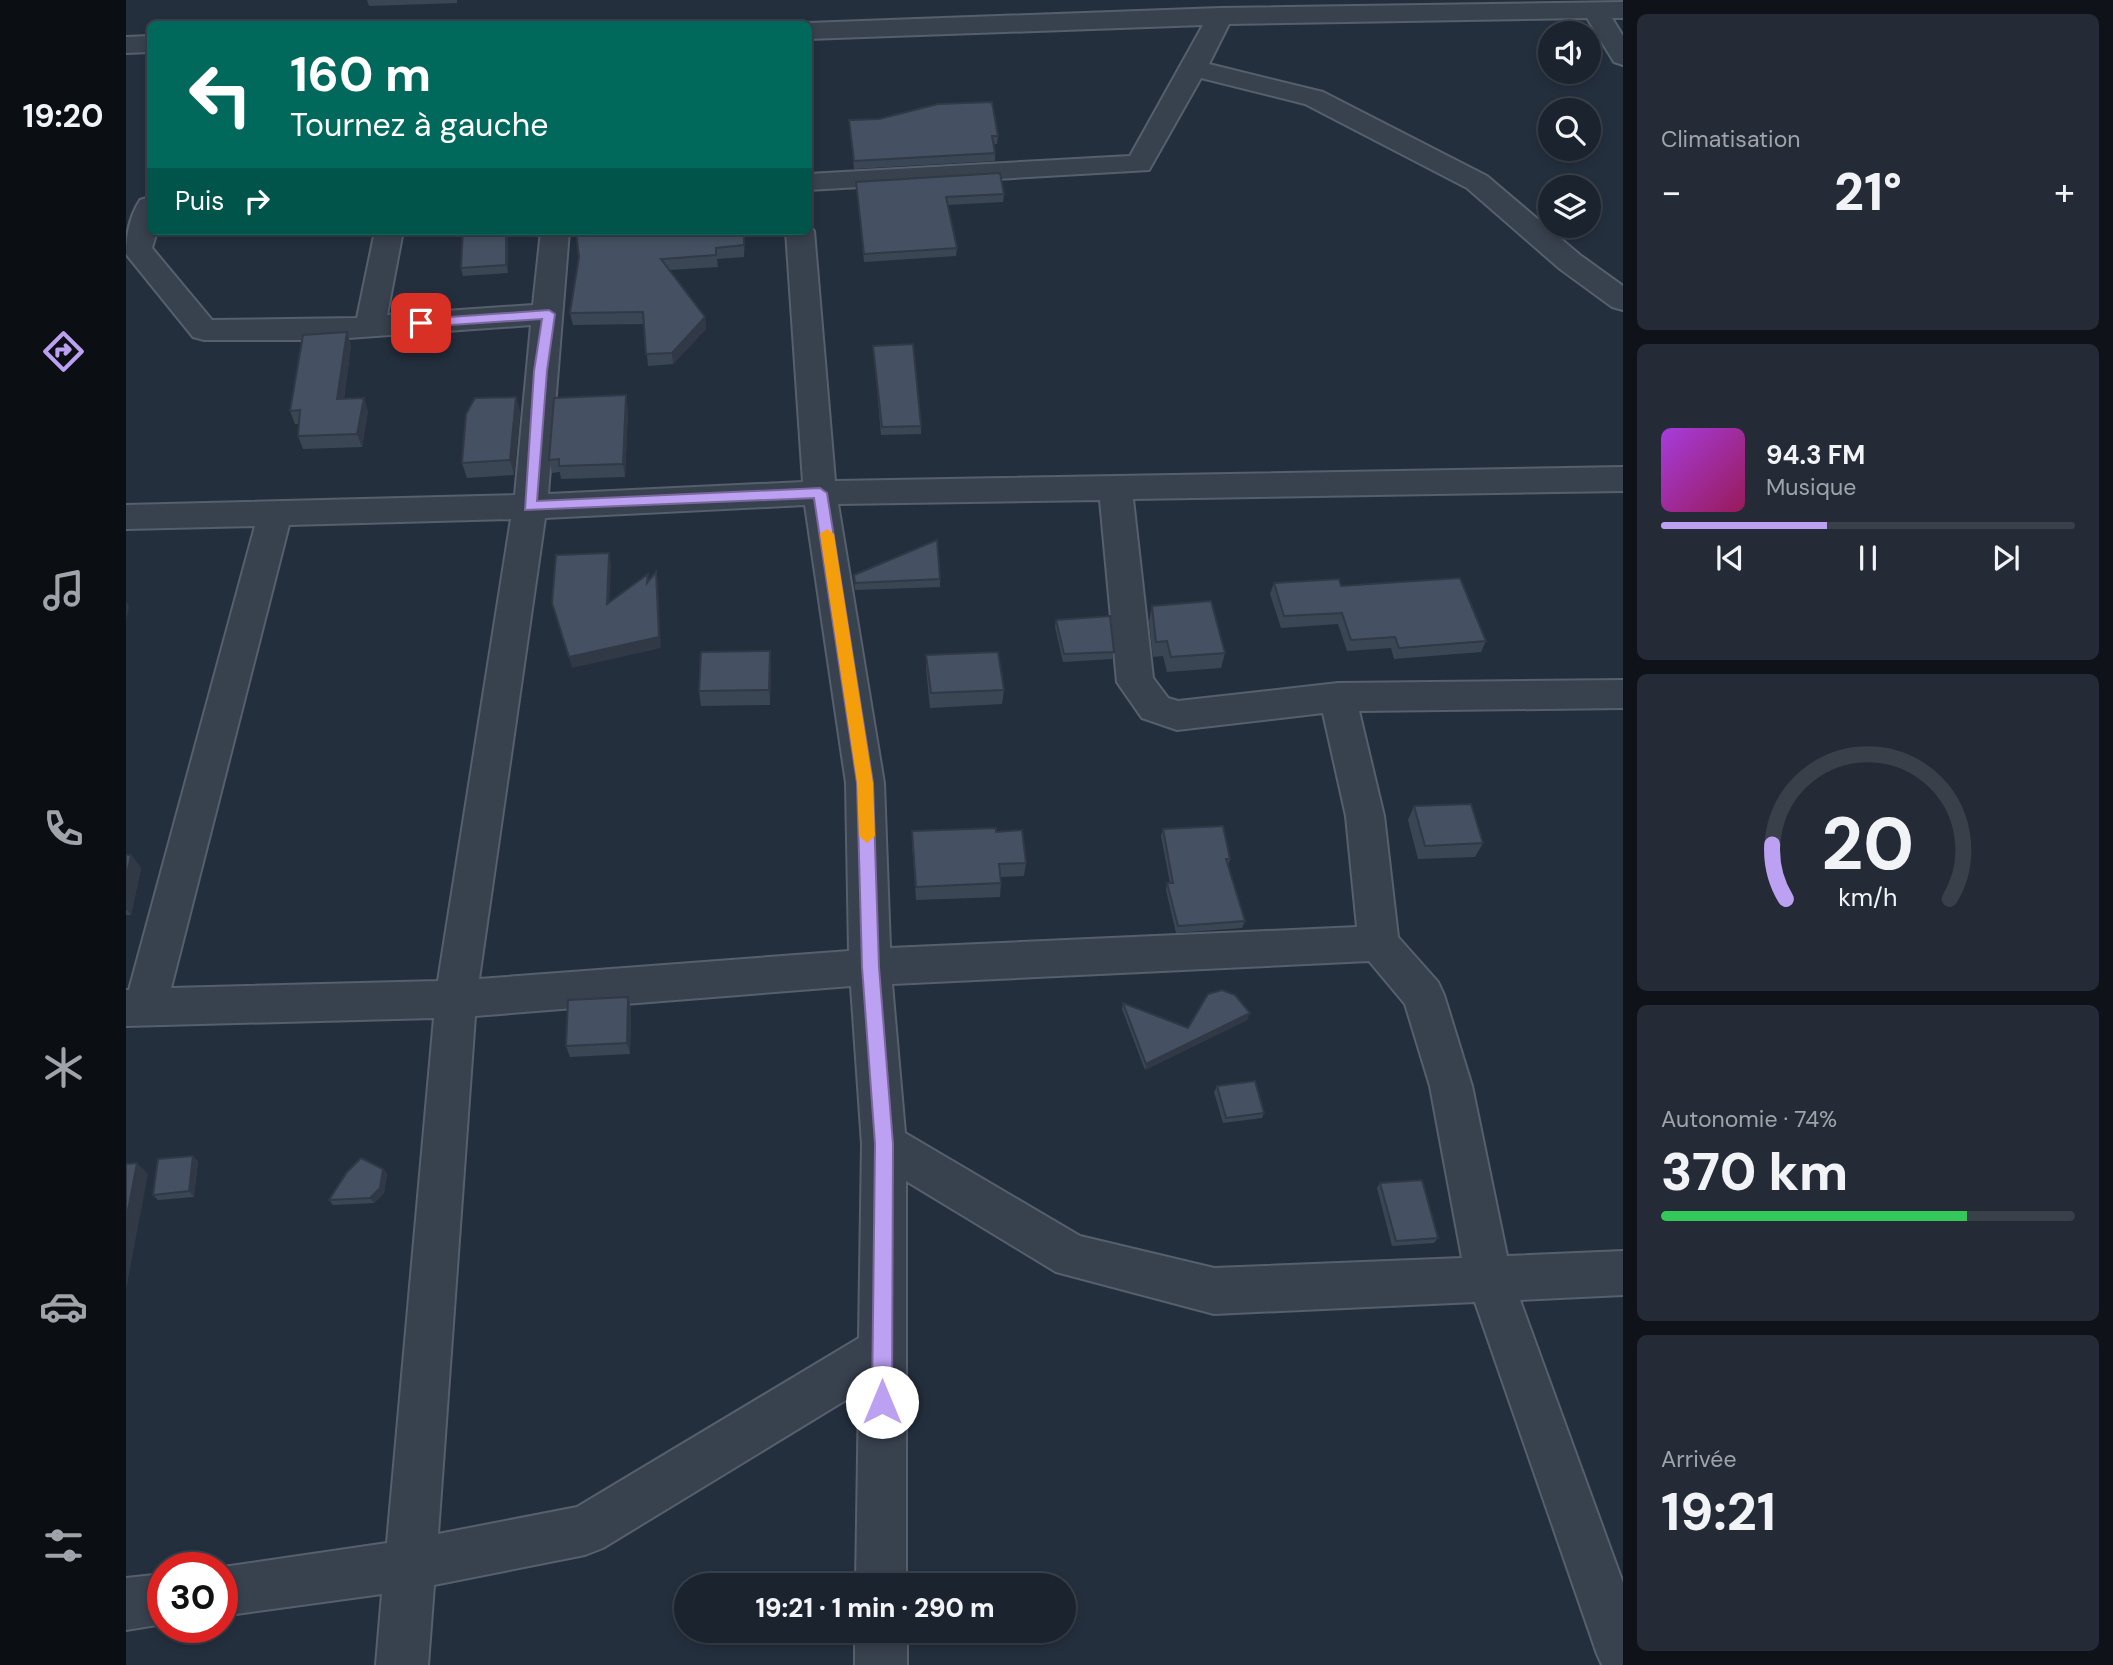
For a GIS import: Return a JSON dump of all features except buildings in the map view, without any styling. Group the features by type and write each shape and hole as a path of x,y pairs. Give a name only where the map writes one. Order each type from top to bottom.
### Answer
{"street":[{"path":"1595,10 1623,57"},
{"path":"812,31 1220,16 1623,10"},
{"path":"812,182 1139,164 1194,68 1220,16"},
{"path":"126,45 147,44"},
{"path":"1194,68 1314,98 1476,182 1570,262 1623,300"},
{"path":"147,216 137,249 204,330 370,326 549,314"},
{"path":"370,326 388,235"},
{"path":"402,1665 456,999 530,506 540,371 549,314 555,235"},
{"path":"800,235 820,493 865,783 870,967 884,1144 881,1573"},
{"path":"126,517 530,506 820,493 1623,479"},
{"path":"1115,488 1135,682 1155,708 1177,716 1338,697 1623,694"},
{"path":"275,513 135,1008 456,999 870,967 1379,943"},
{"path":"1338,697 1365,816 1379,943 1423,995 1451,1086 1489,1277 1623,1654"},
{"path":"884,1144 1072,1256 1214,1291 1623,1273"},
{"path":"238,1589 410,1564 585,1530 883,1350"},
{"path":"126,1604 147,1601"},
{"path":"881,1643 881,1665"}],"slow traffic":[{"path":"827,534 865,783 867,836"}],"route":[{"path":"421,323 549,314 540,371 530,506 820,493 865,783 870,967 884,1144 882,1402"}]}
